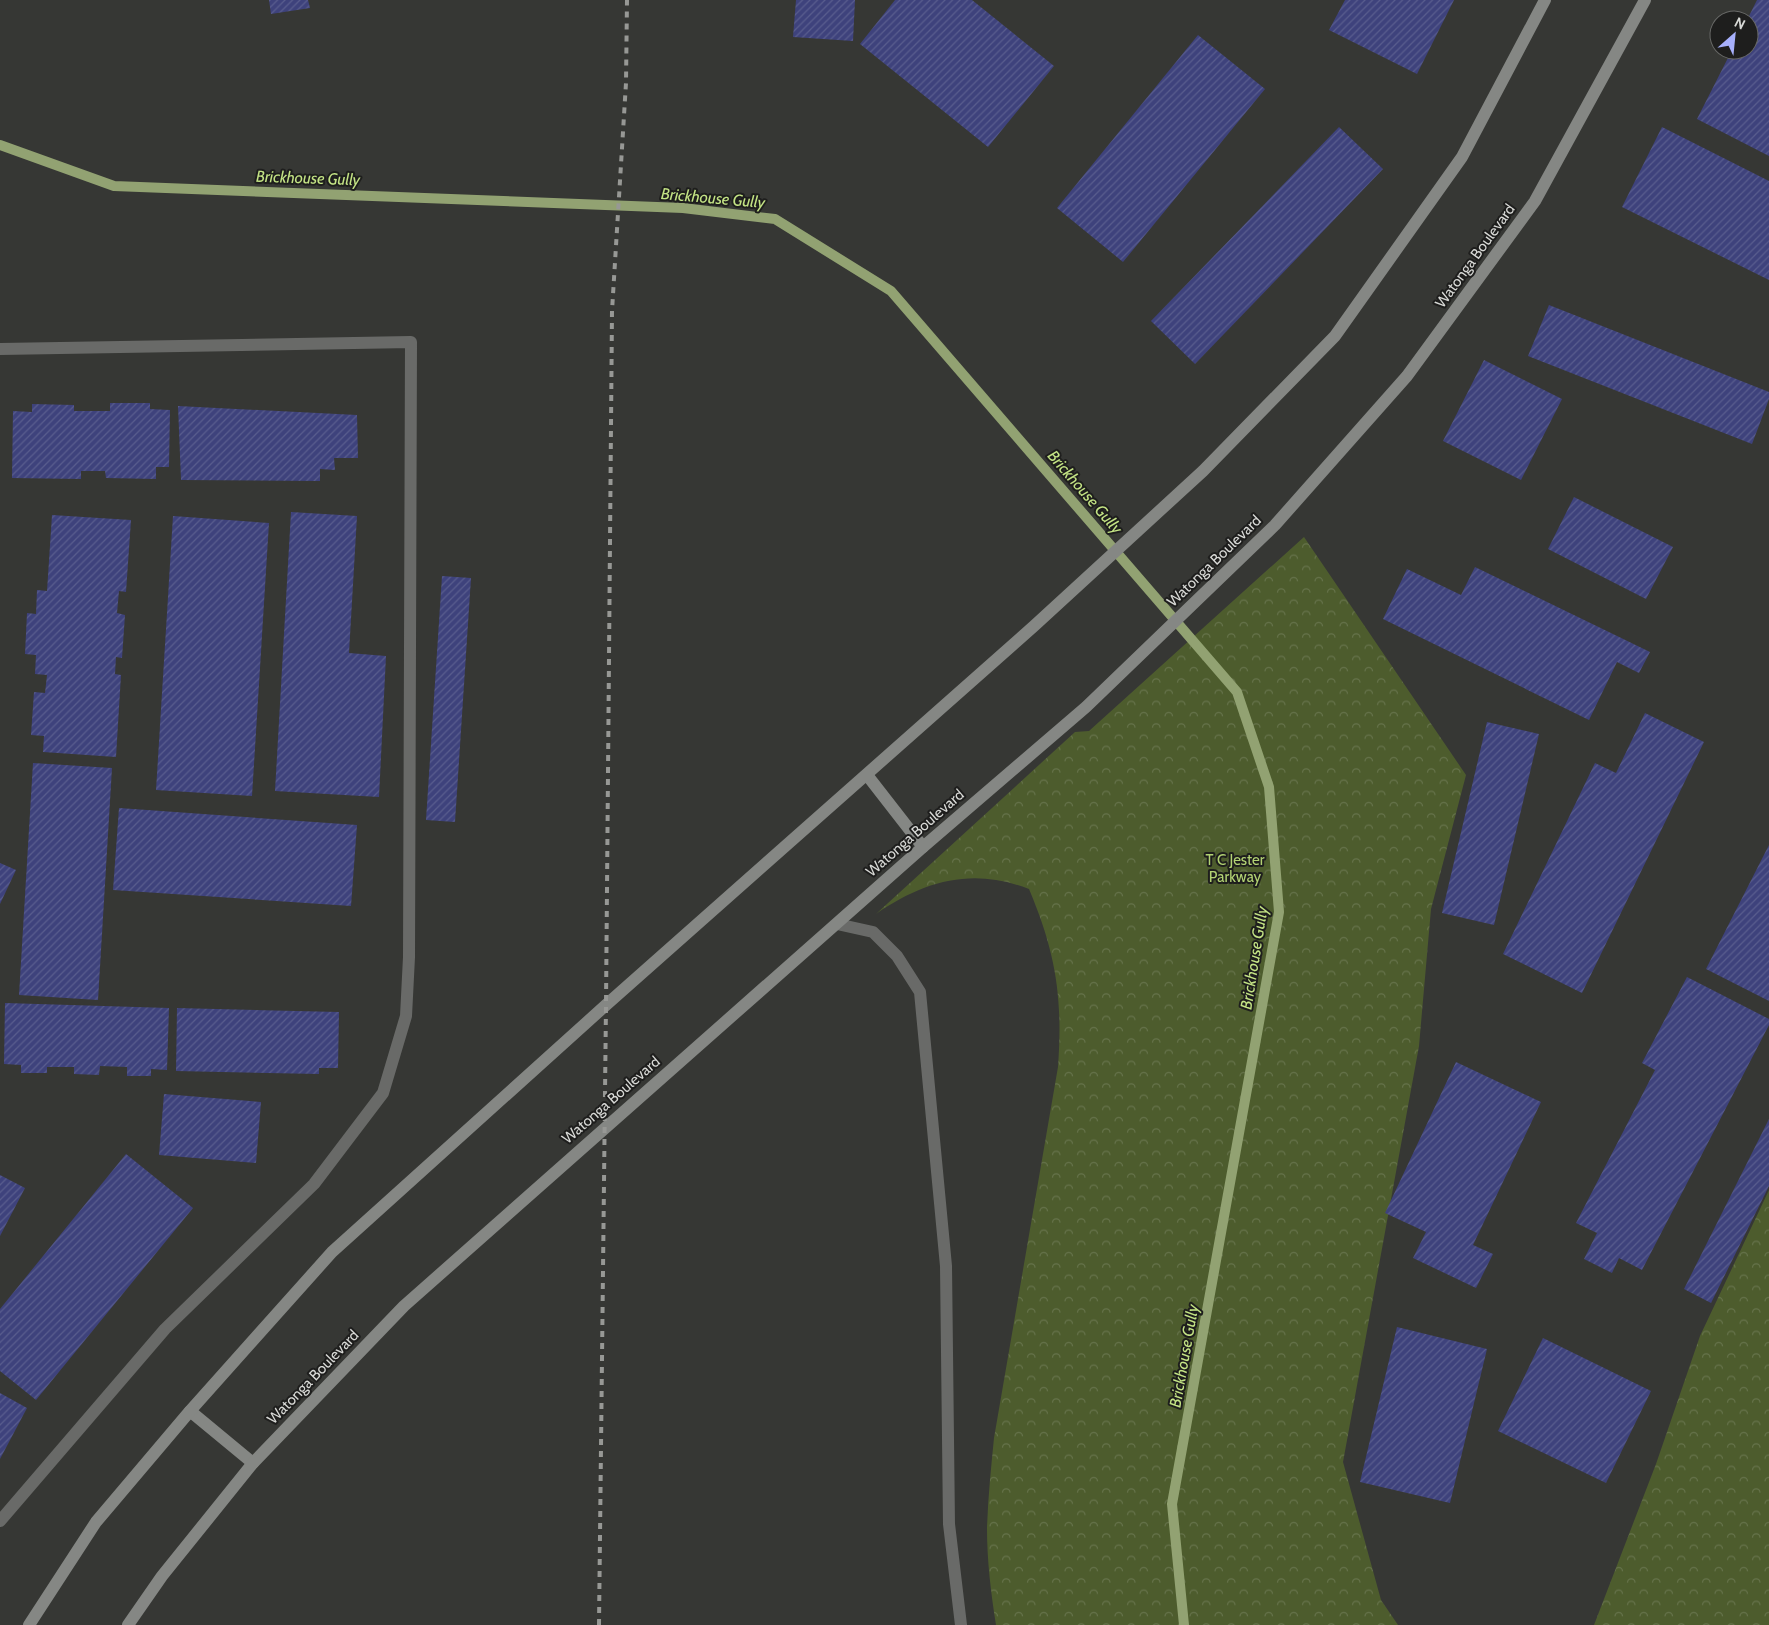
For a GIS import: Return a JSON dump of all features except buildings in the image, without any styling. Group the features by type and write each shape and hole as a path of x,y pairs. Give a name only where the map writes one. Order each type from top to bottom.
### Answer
{"main road":[{"path":"29,1625 96,1522 190,1411 332,1252 606,1005 1034,626 1203,471 1335,336 1462,157 1545,0"},
{"name":"Watonga Boulevard","path":"128,1625 162,1576 253,1463 404,1306 924,847 1086,707 1275,525 1408,376 1535,201 1645,0"},
{"path":"867,775 924,847"},
{"path":"190,1411 253,1463"}],"lane":[{"path":"0,349 411,342 410,957 406,1016 383,1093 314,1184 165,1329 0,1522"},
{"path":"837,924 873,932 897,956 920,992 946,1266 949,1524 961,1625"}],"green space":[{"name":"T C Jester Parkway","path":"1304,537 1466,775 1431,909 1419,1046 1343,1462 1381,1600 1398,1625 996,1625 987,1540 987,1517 994,1438 1058,1067 1059,1019 1056,976 1046,934 1029,889 1008,882 988,879 949,881 912,893 876,914 1075,732 1089,731"},
{"path":"1769,1190 1769,1625 1594,1625 1656,1464 1700,1336"}],"waterway":[{"name":"Brickhouse Gully","path":"0,145 114,186 683,208 775,219 891,291 1237,692 1269,787 1279,912 1172,1504 1184,1625"}],"railway":[{"path":"599,1625 612,311 626,83 627,0"}]}
